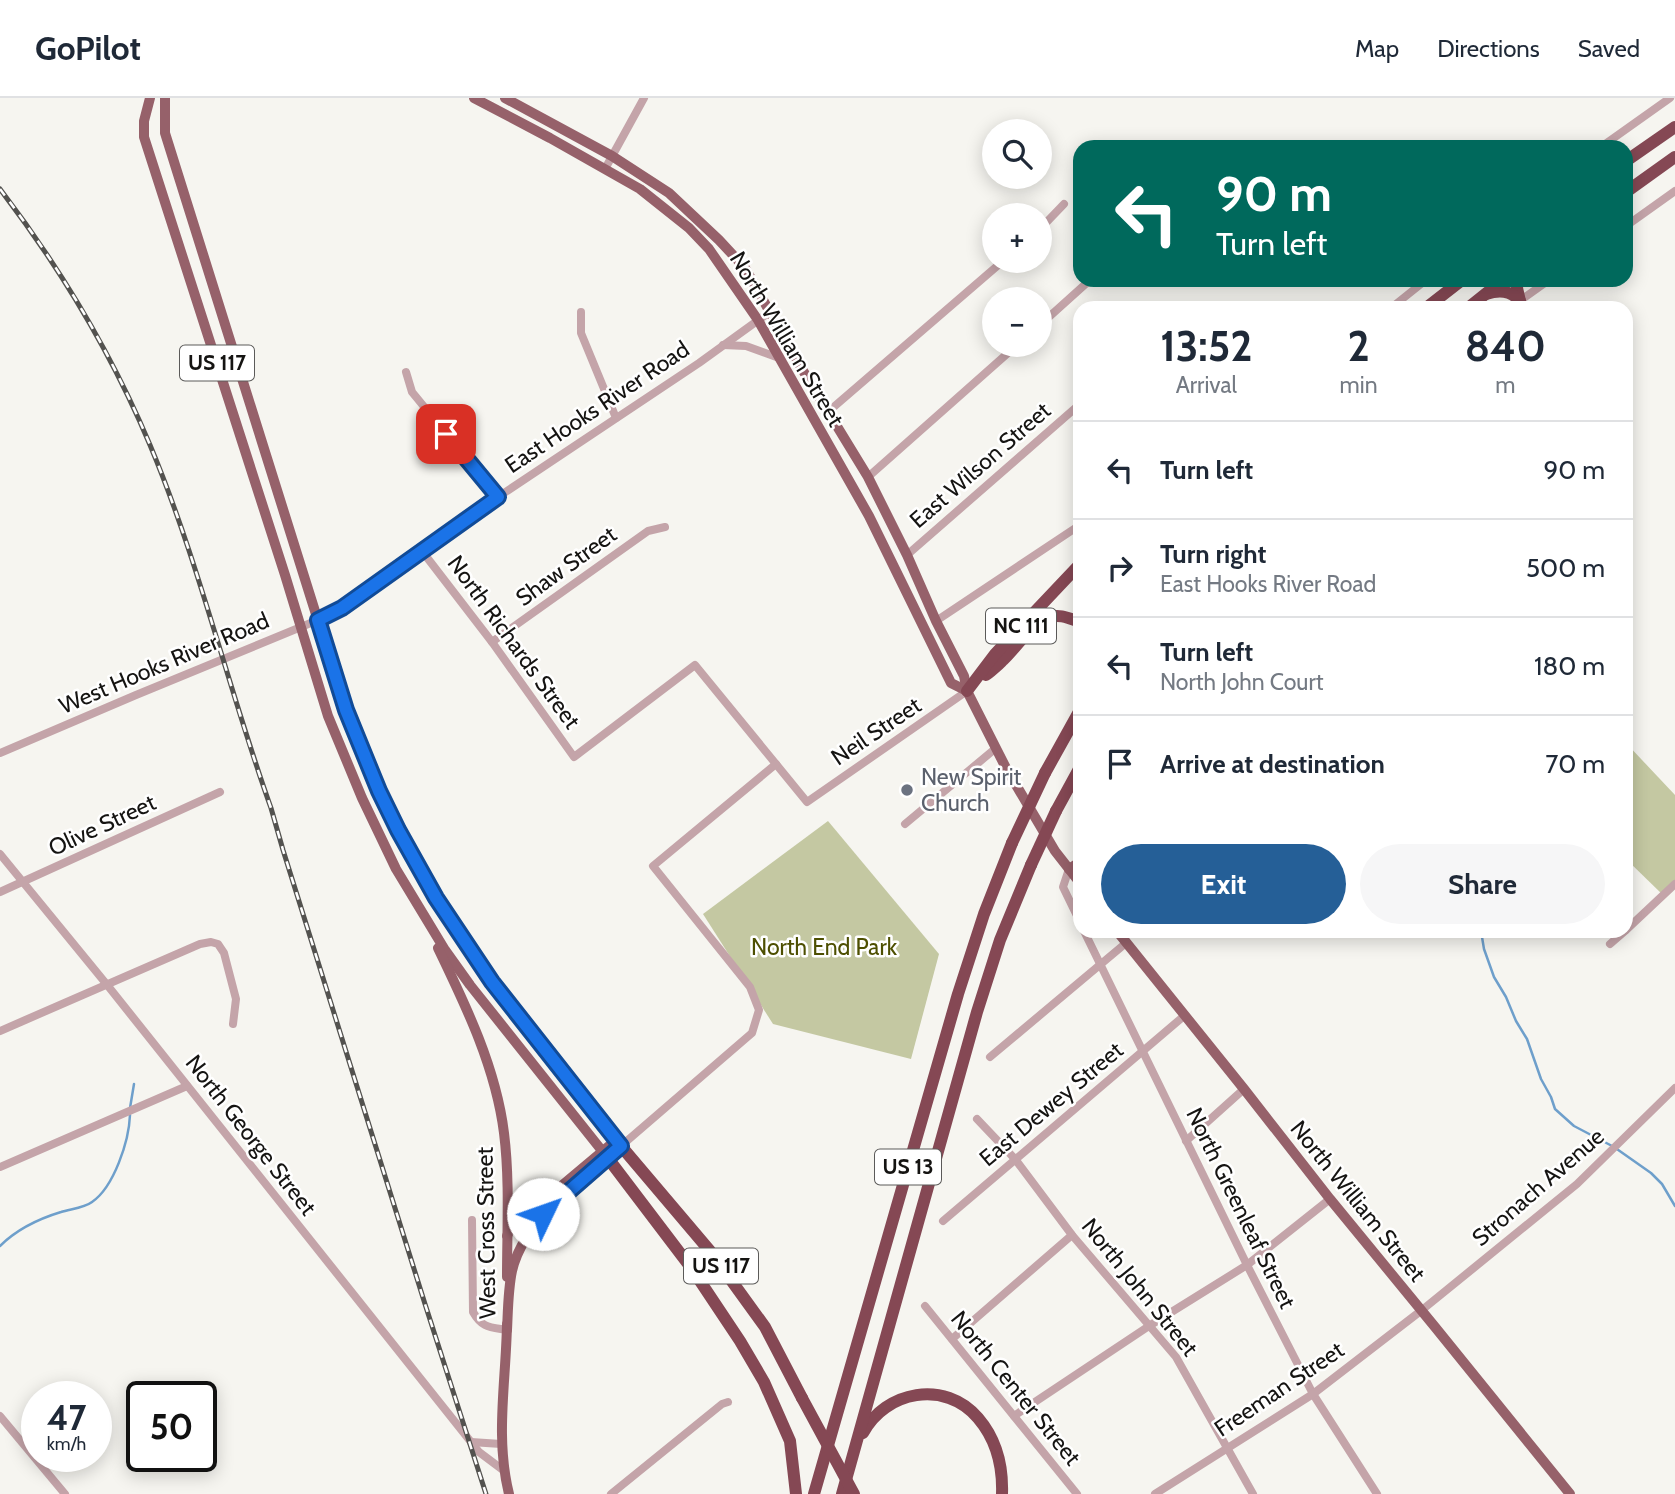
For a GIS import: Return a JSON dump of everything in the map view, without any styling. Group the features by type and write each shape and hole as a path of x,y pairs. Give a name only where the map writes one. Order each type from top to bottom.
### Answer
{"highway":[{"path":"1633,156 1675,127"},
{"path":"1633,187 1675,157"},
{"path":"1435,301 1453,287"},
{"path":"1477,301 1494,287"},
{"path":"1486,294 1507,292 1515,296 1515,301"},
{"name":"NC 111","path":"967,691 995,654 1073,571"},
{"path":"967,691 1003,660 1037,624 1057,615 1073,619"},
{"name":"US 13","path":"814,1494 958,994 984,915 1012,843 1073,720"},
{"name":"US 13","path":"842,1494 976,1012 1000,940 1031,865 1073,780"},
{"name":"US 117","path":"619,1143 710,1251 765,1326 854,1494"},
{"name":"US 117","path":"605,1154 692,1269 764,1382 790,1441 796,1494"},
{"path":"853,1455 864,1430 890,1403 921,1393 952,1399 976,1415 992,1438 999,1461 1002,1494"}],"main road":[{"name":"US 117","path":"150,98 144,121 144,137 328,716 362,798 396,869 445,950 605,1154"},
{"name":"US 117","path":"165,98 165,132 346,710 379,791 436,898 477,961 619,1143"},
{"name":"North William Street","path":"474,98 640,189 709,249 758,320 869,516 951,683 967,691"},
{"name":"North William Street","path":"505,98 612,156 669,193 745,268 802,369 868,477 996,748 1055,851 1073,874"},
{"path":"362,798 379,791"},
{"path":"1069,869 1073,866"},
{"name":"West Cross Street","path":"417,904 459,991 475,1032 492,1080 504,1133 506,1330"},
{"name":"North William Street","path":"1122,938 1570,1494"},
{"name":"West Cross Street","path":"506,1330 513,1270 524,1244 543,1214 619,1143"},
{"path":"507,1237 510,1229 605,1154"},
{"path":"506,1330 501,1444 503,1470 509,1494"}],"street":[{"path":"605,169 644,98"},
{"path":"1611,140 1670,98"},
{"path":"1633,221 1675,191"},
{"path":"1052,216 1064,204"},
{"path":"829,411 989,273"},
{"path":"1052,313 1082,287"},
{"path":"1400,301 1417,287"},
{"path":"1519,301 1539,287"},
{"name":"East Hooks River Road","path":"342,608 498,497 771,311"},
{"path":"581,312 581,333 616,418"},
{"path":"723,345 746,346 779,358"},
{"path":"868,477 1003,357"},
{"path":"406,372 412,392 498,497"},
{"name":"East Wilson Street","path":"906,555 1073,410"},
{"name":"Shaw Street","path":"492,642 648,531 665,527"},
{"path":"936,621 1073,530"},
{"name":"North Richards Street","path":"422,551 492,642 574,757 695,665 776,764"},
{"name":"West Hooks River Road","path":"0,753 342,608"},
{"name":"Neil Street","path":"776,764 807,802 967,691"},
{"path":"905,824 996,748"},
{"name":"West Cross Street","path":"619,1143 644,1126 752,1033 759,1010 750,987 653,866 776,764"},
{"name":"Olive Street","path":"0,892 220,792"},
{"name":"North George Street","path":"0,853 479,1452 503,1470"},
{"path":"1069,869 1063,887 1073,908"},
{"path":"1633,923 1675,884"},
{"name":"North Greenleaf Street","path":"1087,938 1313,1394 1377,1494"},
{"path":"1610,944 1616,938"},
{"path":"0,1031 200,944 211,942 218,944 224,953 236,999 233,1024"},
{"path":"990,1057 1126,943"},
{"name":"East Dewey Street","path":"943,1221 1184,1017"},
{"path":"0,1167 187,1086"},
{"name":"Stronach Avenue","path":"1422,1310 1577,1184 1675,1088"},
{"path":"1186,1140 1244,1089"},
{"name":"North John Street","path":"977,1119 1015,1159 1072,1235 1176,1357 1253,1494"},
{"path":"1014,1416 1149,1326 1247,1265 1330,1199"},
{"path":"472,1220 473,1312 485,1326 506,1330"},
{"path":"952,1339 1072,1235"},
{"name":"North Center Street","path":"925,1306 1077,1494"},
{"name":"Freeman Street","path":"1155,1494 1313,1394 1422,1310"},
{"path":"611,1494 722,1404 728,1402"},
{"path":"0,1416 65,1494"},
{"path":"471,1442 501,1444"}],"green space":[{"path":"1633,750 1675,795 1675,884 1663,895 1633,866"},
{"name":"North End Park","path":"828,821 939,954 911,1059 773,1024 703,914"}],"waterway":[{"path":"1482,938 1494,977 1527,1039 1555,1109 1574,1126 1614,1147 1651,1173 1662,1184 1675,1206"},
{"path":"130,1108 134,1084"},
{"path":"0,1246 28,1225 85,1206 100,1195 119,1163 130,1115"}],"railway":[{"path":"0,189 44,250 101,344 135,411 168,489 486,1494"}],"place":[{"name":"New Spirit Church","path":"907,790"}],"route":[{"path":"446,434 498,497 342,608 318,620 346,710 379,791 436,898 492,982 621,1146 543,1214"}]}
